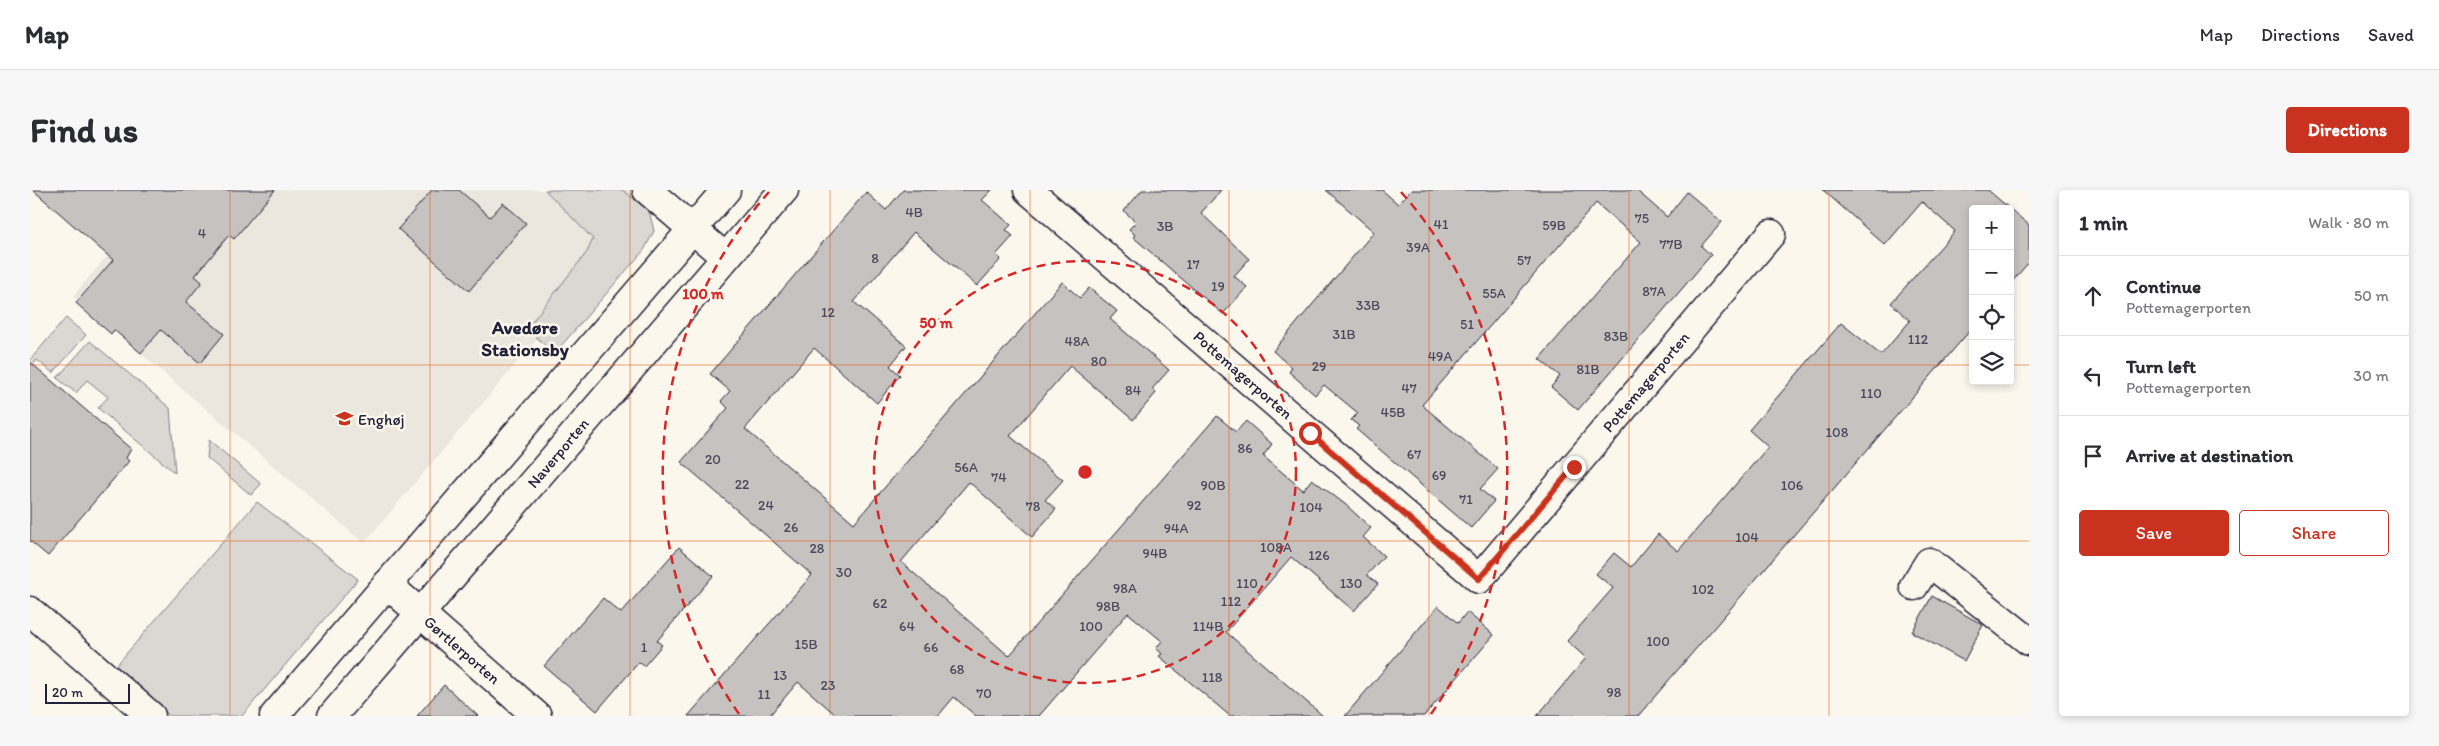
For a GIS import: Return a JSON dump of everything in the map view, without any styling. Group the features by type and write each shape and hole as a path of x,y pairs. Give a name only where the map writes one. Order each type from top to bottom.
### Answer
{"street":[{"path":"647,190 726,257"},
{"path":"274,716 726,190"},
{"name":"Naverporten","path":"332,716 784,190"},
{"name":"Pottemagerporten","path":"1028,190 1479,579 1770,234"},
{"path":"1914,586 1929,562 2029,641"},
{"name":"Gørtlerporten","path":"387,584 537,716"},
{"path":"30,611 151,716"}],"shaded area":[{"name":"Enghøj","path":"163,190 633,190 651,205 364,543 73,296"},
{"path":"545,190 623,190 649,211 654,231 644,250 554,354 527,328 587,252 593,239"},
{"path":"66,318 86,335 53,373 37,360 30,368 30,360"},
{"path":"90,341 170,408 175,473 98,408 108,397 87,380 76,393 57,378"},
{"path":"209,440 261,484 251,495 207,458"},
{"path":"257,502 358,579 242,716 170,716 114,668"}],"building":[{"path":"33,190 275,190 234,239 229,235 195,276 202,282 186,302 224,334 200,363 161,330 141,353 114,330 111,334 76,303 113,260"},
{"path":"432,190 459,190 490,217 503,203 526,223 469,291 398,229"},
{"path":"903,190 992,190 982,200 1011,225 1006,230 1013,236 996,255 1001,259 977,286 914,232 854,302 906,346 890,366 900,375 877,403 814,348 745,429 854,523 1062,282 1080,298 1089,288 1117,311 1110,319 1169,370 1152,389 1156,393 1133,420 1070,366 1010,436 1063,480 1045,500 1056,509 1032,537 969,482 901,562 1009,656 1217,416 1236,432 1246,421 1272,444 1263,456 1303,490 1312,479 1346,505 1371,528 1363,537 1384,556 1367,575 1378,584 1354,611 1291,557 1226,632 1323,716 1230,716 1159,656 1162,654 1156,648 1162,641 1128,613 1039,716 976,716 954,697 938,716 837,716 798,682 769,716 688,716 812,575 681,462 728,408 721,401 730,391 710,374 866,192 886,210"},
{"path":"1142,190 1221,190 1201,213 1249,259 1234,276 1247,287 1223,314 1133,237 1135,235 1129,229 1136,222 1124,211"},
{"path":"1326,190 1382,190 1398,204 1411,190 1636,190 1667,217 1687,192 1722,222 1701,246 1711,255 1578,410 1551,387 1560,376 1539,359 1641,242 1596,203 1422,405 1498,469 1480,489 1494,501 1471,528 1356,429 1359,426 1351,420 1358,413 1324,385 1315,395 1289,372 1292,368 1273,351 1374,232"},
{"path":"1823,190 1988,190 2005,205 1969,205 1969,332 1638,716 1537,716 1586,658 1567,641 1613,588 1596,574 1614,553 1631,567 1658,534 1678,551 1768,447 1749,430 1841,323 1881,355 1910,321 1891,303 1955,231 1922,202 1885,245"},
{"path":"2014,212 2029,225 2029,262 2014,279"},
{"path":"30,362 131,449 126,458 129,461 48,556 30,541"},
{"path":"679,547 713,576 657,641 662,645 644,666 639,662 597,711 544,666 603,598 621,613"},
{"path":"1932,596 1983,625 1964,661 1912,632"},
{"path":"1438,606 1458,623 1467,612 1494,635 1424,716 1345,716"},
{"path":"444,685 478,716 417,716"}],"place":[{"name":"Enghøj","path":"344,419"}],"district":[{"name":"Avedøre Stationsby","path":"525,338"}],"route":[{"path":"1310,433 1479,579 1574,467"}]}
